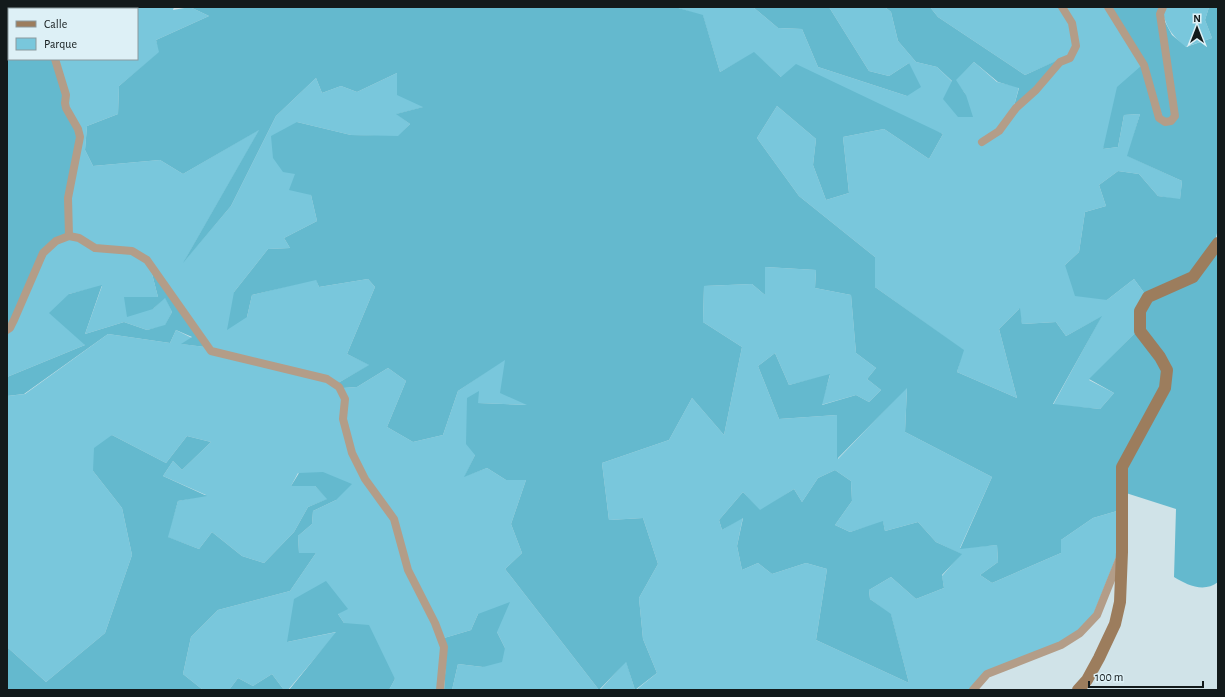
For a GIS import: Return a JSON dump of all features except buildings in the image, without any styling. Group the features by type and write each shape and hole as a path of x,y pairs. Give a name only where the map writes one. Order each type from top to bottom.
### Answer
{"street":[{"path":"982,142 999,131 1016,108 1036,90 1060,62 1070,58 1076,46 1072,23 1062,7"},
{"path":"1108,7 1144,65 1159,118 1165,122 1171,121 1176,116 1160,14 1162,7"},
{"path":"55,60 66,95 66,108 78,129 80,137 68,198 69,236"},
{"path":"7,330 10,328 14,320 43,254 56,241 69,236 80,238 95,248 132,251 147,260 211,350 327,379 339,387 345,399 342,419 352,453 365,479 394,519 408,570 435,623 444,647 440,690"},
{"path":"1078,690 1087,680 1114,624 1120,602 1122,552 1122,467 1165,388 1167,370 1160,357 1140,331 1140,312 1148,297 1193,277 1218,243"},
{"path":"973,690 988,674 1061,645 1080,633 1097,615 1122,552"}],"green space":[{"path":"174,7 173,10 190,7 209,16 156,40 160,52 119,86 118,114 87,126 85,150 93,166 160,160 183,174 260,129 185,260 231,206 276,116 316,78 322,93 341,86 357,92 397,73 424,107 397,114 410,124 398,137 351,135 297,122 295,174 311,195 317,221 284,238 290,248 268,249 234,292 247,317 252,295 316,279 319,287 368,279 375,287 347,354 370,365 338,383 213,348 149,258 96,245 72,233 68,107 58,60 138,60 138,8 46,8"},
{"path":"675,7 753,7 778,28 802,29 818,67 907,96 909,63 889,76 869,71 829,7 885,7 891,12 898,41 916,62 937,67 966,95 955,80 974,62 997,82 1019,87 1014,106 998,128 978,142 988,141 1079,46 1066,7 1104,7 1108,11 1141,66 1103,149 1118,147 1124,115 1140,114 1128,156 1182,181 1180,200 1158,196 1139,174 1118,171 1099,185 1106,206 1085,212 1079,252 1065,265 1107,300 1134,279 1145,294 1136,332 1089,380 1114,393 1100,409 1053,405 1101,317 1066,336 1056,322 1022,324 1019,309 999,329 1017,398 957,372 963,350 875,287 875,257 799,196 757,138 777,106 816,139 813,165 826,200 849,193 843,137 884,129 929,159 943,134 781,77 754,53 720,72 703,16"},
{"path":"930,7 1059,7 1070,24 1073,46 1068,56 1025,75 938,17"},
{"path":"1166,7 1209,7 1205,20 1212,38 1185,47 1174,36 1167,24 1163,14"},
{"path":"70,238 131,253 145,262 151,270 158,297 153,309 165,297 172,312 165,326 147,330 124,322 85,334 102,286 69,294 85,345 7,377 7,332 45,255 58,243"},
{"path":"765,267 816,270 815,288 851,295 856,353 876,368 867,379 881,390 869,402 856,395 821,405 830,375 789,385 775,353 758,366 779,419 837,415 838,459 907,387 905,432 992,477 960,548 997,545 998,562 980,575 992,583 1061,553 1061,540 1093,518 1117,511 1117,555 1094,613 1079,631 1060,642 986,672 969,690 636,690 657,673 643,639 639,598 658,564 643,518 609,520 602,463 669,440 692,398 724,435 742,347 703,322 704,286 752,284 765,295","holes":["835,470 851,481 852,501 835,525 850,532 883,522 885,531 918,522 936,542 961,554 942,576 944,588 916,599 891,577 869,590 870,599 891,615 909,683 816,640 827,569 806,563 772,574 758,563 742,570 737,546 743,517 722,530 719,520 743,492 760,511 794,489 802,502 818,478"]},
{"path":"176,330 192,338 182,344 205,347 326,382 337,389 342,399 349,454 391,520 441,647 438,690 389,690 395,679 344,623 338,614 347,609 287,642 337,632 288,690 284,690 272,674 253,686 238,678 229,690 203,690 183,674 191,637 218,610 290,591 316,553 299,554 298,536 312,524 313,511 336,500 298,473 291,486 315,486 328,499 308,507 294,532 264,563 242,556 212,532 199,549 167,537 178,501 206,495 163,476 173,461 182,470 211,442 187,436 166,463 112,435 93,471 122,508 132,555 105,633 46,682 7,647 7,396 25,394 108,334 170,343"},
{"path":"505,359 528,405 478,403 478,392 475,455 465,476 487,468 506,480 526,480 511,524 522,553 505,569 599,690 452,690 458,664 483,667 505,648 497,632 478,614 471,630 444,638 411,569 397,518 367,477 354,452 346,419 343,388 357,387 388,368 406,381 387,427 413,442 443,435 458,391"},
{"path":"626,661 635,690 600,690"}],"shaded area":[{"path":"7,7 40,7 8,8 8,60 52,60 77,138 66,234 55,239 7,327"},
{"path":"190,7 675,7 703,15 720,72 754,52 781,77 796,64 943,134 929,159 884,129 843,137 849,193 826,200 813,165 816,139 777,106 757,138 799,196 875,257 875,287 964,350 957,372 1017,398 999,329 1020,308 1022,324 1056,322 1066,336 1102,316 1053,404 1100,409 1114,393 1089,379 1136,332 1156,358 1162,371 1161,387 1117,466 1117,511 1093,518 1061,540 1061,553 992,583 980,575 998,562 997,545 960,549 992,477 905,432 907,388 837,459 837,415 779,419 758,366 775,353 789,385 830,374 822,405 856,395 869,402 881,390 867,379 876,368 856,353 851,295 815,288 816,270 765,267 765,295 752,284 704,286 703,322 742,347 724,435 692,398 669,440 602,463 609,520 643,518 658,564 639,598 643,639 657,673 635,690 626,662 599,690 505,569 522,553 511,524 526,480 506,480 487,468 464,477 475,455 466,444 467,398 479,391 478,403 527,405 500,393 505,360 458,391 443,435 413,442 387,427 406,381 388,368 357,387 343,388 338,383 369,365 347,354 375,287 368,279 319,287 316,280 252,295 247,317 227,330 234,292 268,249 290,248 284,238 317,221 311,195 289,190 295,174 283,172 273,158 271,136 297,122 351,135 398,136 410,124 396,114 423,107 397,95 397,73 357,92 341,86 322,93 316,78 276,116 231,206 183,263 259,130 183,174 160,160 93,166 85,150 87,126 118,114 119,86 159,52 156,40 209,16"},
{"path":"753,7 829,7 869,71 889,76 909,63 921,87 907,96 818,67 802,29 778,28"},
{"path":"885,7 930,7 938,17 1025,75 1058,60 1034,88 1014,106 1019,88 998,82 974,62 956,80 966,95 973,117 958,117 943,99 952,81 937,67 916,62 898,41 891,12"},
{"path":"1159,7 1172,115 1170,118 1165,118 1162,116 1146,63 1112,8"},
{"path":"1209,7 1217,7 1218,9 1218,228 1216,238 1190,274 1145,294 1134,279 1107,300 1075,296 1065,265 1079,252 1085,212 1106,206 1099,185 1118,171 1139,174 1158,196 1180,199 1182,181 1127,156 1140,114 1124,115 1118,147 1103,149 1117,87 1141,66 1157,119 1172,123 1164,20 1172,35 1186,47 1212,38 1205,20"},
{"path":"1218,250 1218,582 1207,587 1196,587 1184,583 1174,577 1176,509 1126,493 1126,468 1170,390 1145,329 1144,312 1151,301 1196,281"},
{"path":"151,270 205,347 181,344 192,337 176,330 170,343 108,334 24,394 7,396 7,377 85,345 49,313 69,294 102,285 85,334 124,322 147,330 165,325 172,312 165,298 153,309 127,317 124,297 158,297"},
{"path":"112,435 166,463 187,436 211,442 182,470 173,461 163,476 207,496 178,501 168,537 199,549 212,532 242,556 264,563 294,532 308,507 327,499 315,486 291,486 299,473 323,472 352,484 336,500 313,511 312,524 298,536 299,553 316,553 290,591 218,610 191,637 183,674 203,690 7,690 7,647 46,682 105,633 132,555 122,508 93,471 94,448"},
{"path":"835,470 851,481 852,501 835,525 850,532 883,521 885,531 918,522 936,542 962,554 942,575 944,588 916,599 891,577 869,590 870,599 891,614 909,683 816,640 827,569 806,563 772,574 758,563 742,570 737,546 743,518 722,530 719,520 743,492 760,510 794,489 802,502 818,478"},
{"path":"326,581 348,609 338,614 344,623 369,625 395,679 389,690 289,690 336,632 287,642 294,599"},
{"path":"510,602 497,632 505,648 502,662 483,667 458,664 452,690 444,690 447,646 444,638 471,630 478,614"},
{"path":"272,674 284,690 229,690 238,678 253,686"}]}
